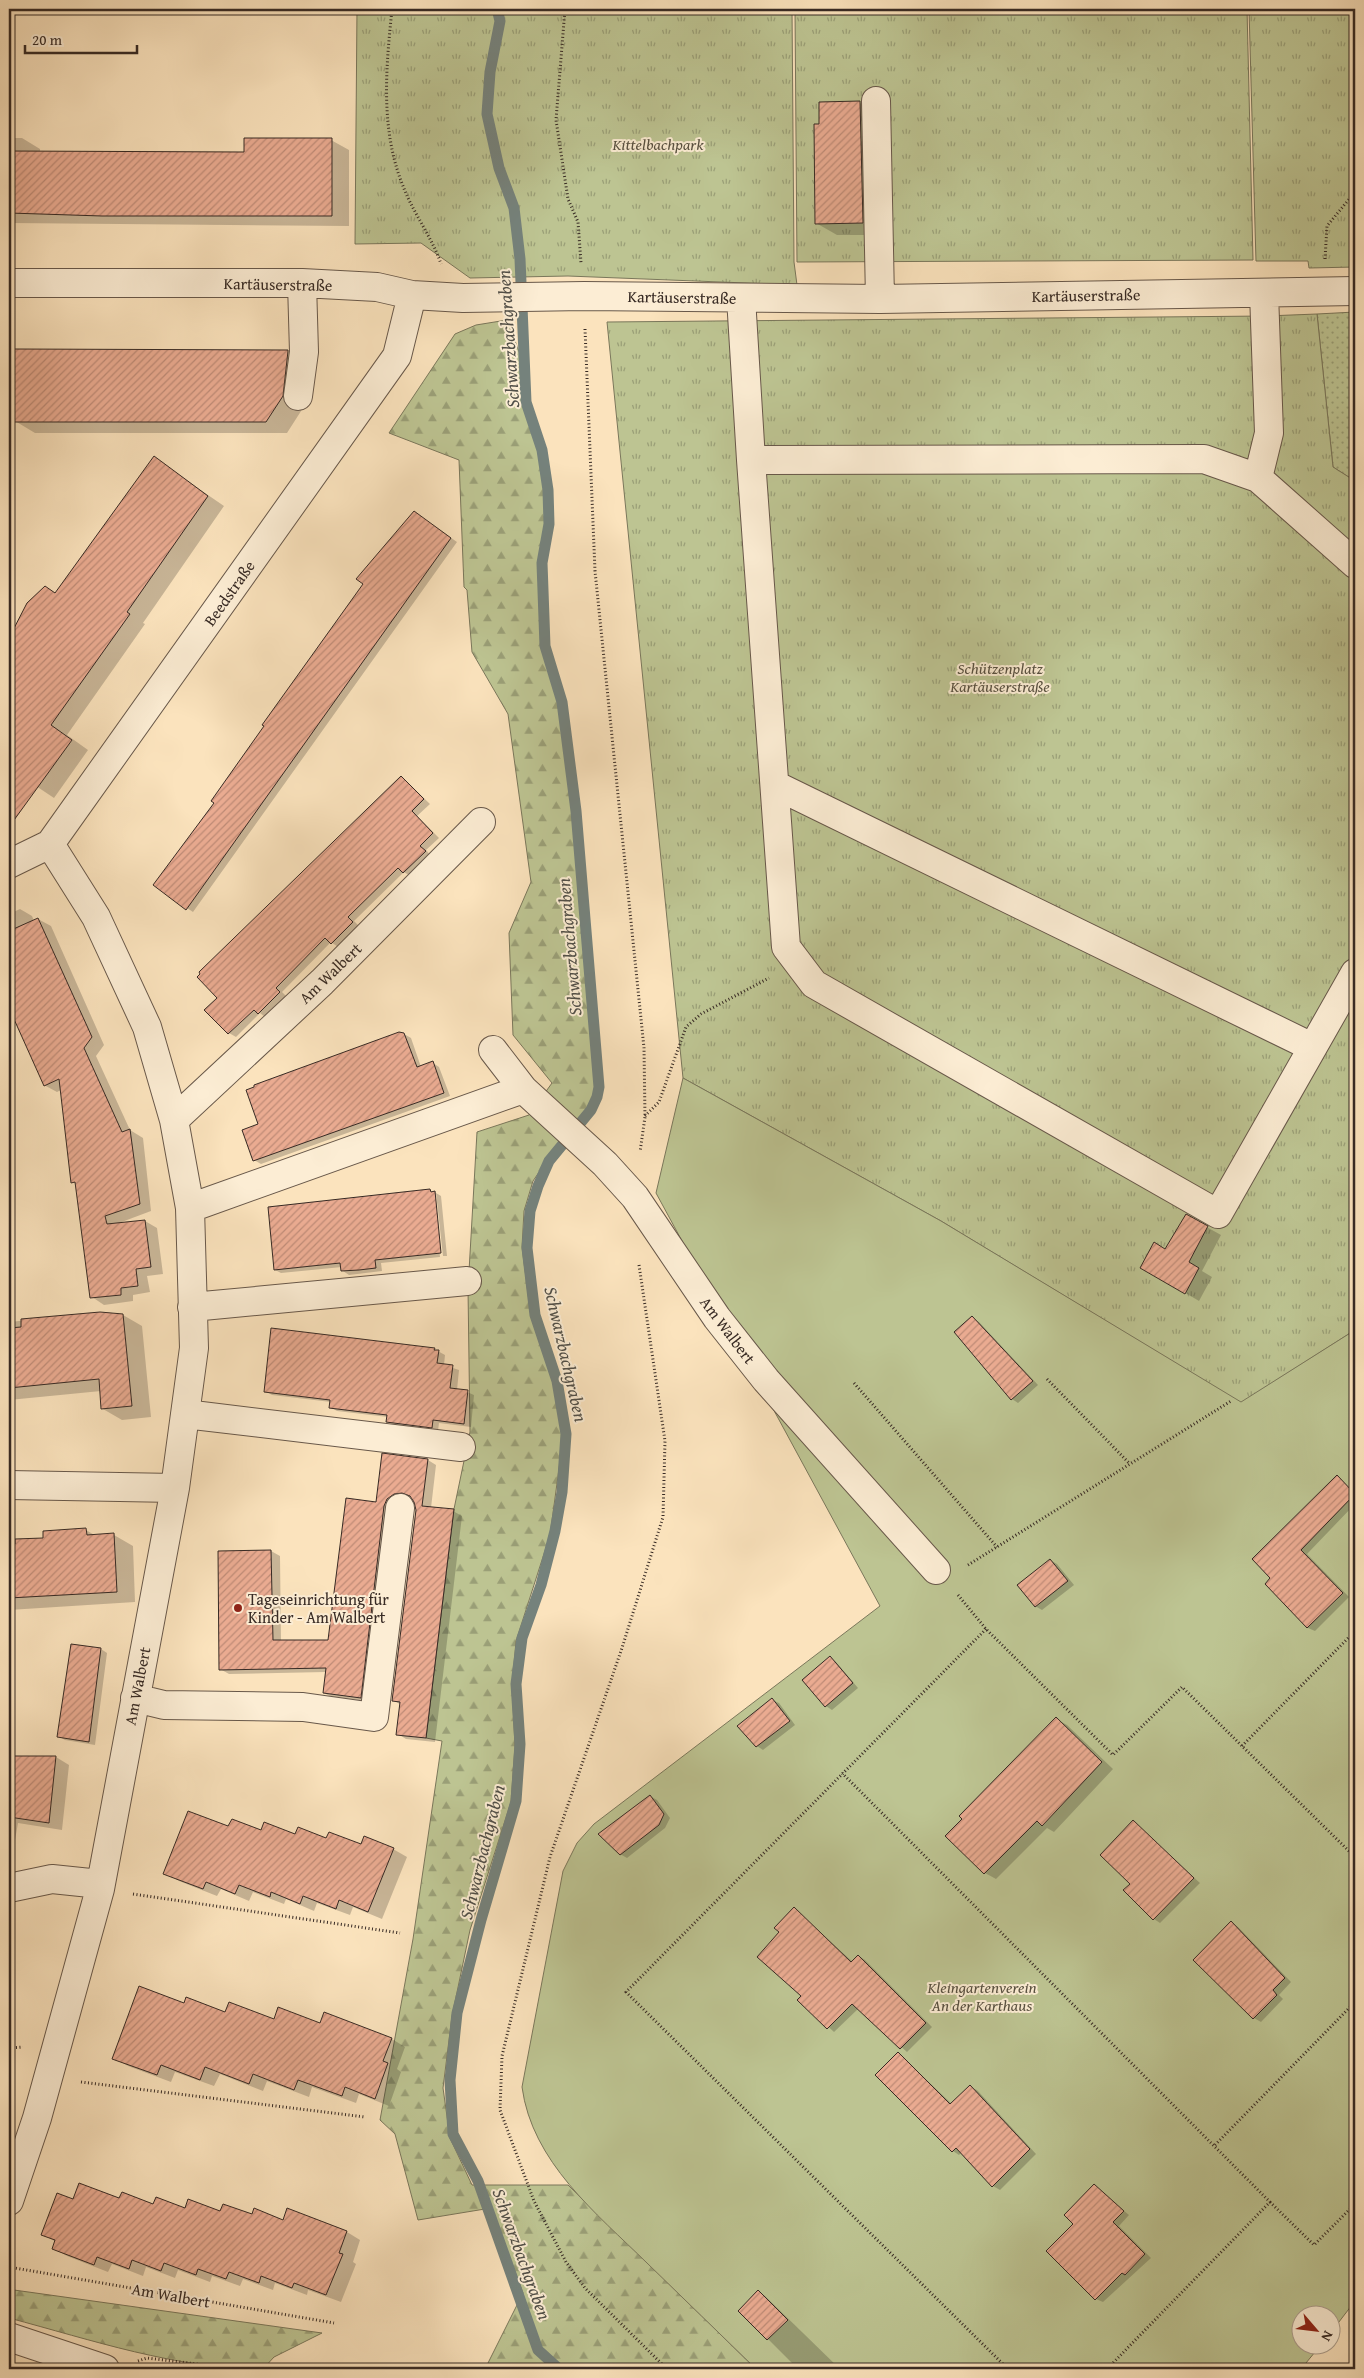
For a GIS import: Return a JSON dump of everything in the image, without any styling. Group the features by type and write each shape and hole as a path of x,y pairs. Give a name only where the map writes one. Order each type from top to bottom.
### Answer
{"street":[{"path":"876,101 880,299"},
{"name":"Kartäuserstraße","path":"9,283 302,283 377,287 412,294 452,298 577,296 880,299 1355,291"},
{"path":"298,396 304,352 302,283"},
{"path":"1258,478 1269,433 1264,293"},
{"name":"Beedstraße","path":"9,864 50,844 397,356 412,294"},
{"path":"741,298 786,947 796,964 814,984 1218,1214 1355,973"},
{"path":"752,460 1204,459 1258,478 1355,564"},
{"path":"775,785 1312,1047"},
{"name":"Am Walbert","path":"174,1120 322,982 481,822"},
{"name":"Am Walbert","path":"9,2201 37,2118 100,1886 175,1488 194,1348 190,1208 174,1120 147,1027 96,917 50,844"},
{"name":"Am Walbert","path":"493,1050 532,1097 605,1164 635,1197 717,1318 766,1380 940,1575"},
{"path":"190,1208 532,1097"},
{"path":"192,1307 467,1281"},
{"path":"185,1414 461,1447"},
{"path":"9,1486 175,1488"},
{"path":"135,1698 164,1705 303,1707 374,1717 400,1508"},
{"path":"9,1888 52,1879 100,1886"},
{"path":"9,2337 105,2369"}],"path":[{"path":"392,9 386,96 389,130 402,185 441,263 452,298"},
{"path":"565,9 556,120 568,199 578,222 577,296 595,571 644,1048 645,1117 635,1197"},
{"path":"1322,292 1327,226 1355,192"},
{"path":"645,1117 659,1102 686,1027 701,1014 796,964"},
{"path":"639,1262 665,1441 663,1517 622,1648 550,1857 502,2056 500,2110 534,2201 566,2262 585,2288 667,2369"},
{"path":"1046,1378 1130,1464"},
{"path":"854,1383 997,1547"},
{"path":"1231,1401 997,1547 940,1575 986,1629 1113,1755 1182,1687 1355,1857"},
{"path":"986,1629 626,1992 1008,2369"},
{"path":"1242,1746 1355,1631"},
{"path":"842,1773 1314,2245 1355,2204"},
{"path":"100,1886 400,1932"},
{"path":"1215,2146 1355,2002"},
{"path":"48,2077 365,2117"},
{"path":"1107,2369 1270,2202"},
{"name":"Am Walbert","path":"9,2267 334,2323"},
{"path":"131,2364 148,2358 238,2369"}],"green space":[{"name":"Kittelbachpark","path":"357,9 792,9 794,262 797,285 568,276 470,278 421,243 355,244"},
{"path":"795,9 1247,9 1253,260 797,262"},
{"path":"1249,9 1355,9 1355,267 1309,268 1308,261 1256,261"},
{"path":"1355,312 1355,481 1333,467 1317,314"},
{"name":"Schützenplatz Kartäuserstraße","path":"1317,314 1333,467 1355,481 1355,1330 1241,1403 941,1221 683,1078 607,322"},
{"path":"507,320 520,354 524,403 539,452 544,493 545,523 539,560 539,602 543,645 561,707 573,812 596,1077 594,1100 533,1181 524,1211 522,1247 531,1317 553,1382 563,1439 550,1535 516,1641 512,1686 515,1746 511,1802 470,1930 452,2016 443,2088 450,2138 472,2185 568,2185 756,2369 485,2369 523,2293 491,2208 418,2220 395,2134 380,2120 413,1939 442,1741 426,1738 454,1509 470,1432 468,1289 477,1132 529,1115 552,1083 513,1035 509,933 531,882 508,714 472,652 467,590 464,587 459,460 389,433 455,334 476,325"},
{"name":"Kleingartenverein An der Karthaus","path":"683,1078 941,1221 1241,1402 1355,1330 1355,2301 1342,2318 1342,2306 1292,2306 1292,2356 1312,2356 1301,2369 756,2369 588,2205 552,2162 539,2139 528,2114 522,2087 563,1871 577,1843 594,1824 880,1606 656,1193"},
{"path":"14,2290 322,2333 274,2357 263,2369 198,2364 134,2352 9,2318 9,2305"}],"building":[{"path":"860,101 863,223 815,224 814,124 819,124 819,102"},
{"path":"244,138 332,138 332,216 102,216 9,213 9,151 244,152"},
{"path":"14,349 288,351 283,396 266,422 13,422"},
{"path":"154,456 208,496 127,612 130,614 51,725 72,740 9,827 9,638 27,603 45,586 55,593"},
{"path":"414,511 451,538 186,910 153,885 214,803 211,801 264,726 262,725 363,584 356,579"},
{"path":"401,776 424,799 412,811 433,833 420,846 426,851 403,873 398,868 348,917 353,922 331,944 325,938 276,988 280,992 258,1014 254,1010 228,1034 204,1010 217,998 197,977 200,974 199,972"},
{"path":"38,918 92,1037 84,1048 122,1132 130,1129 140,1204 105,1216 107,1224 145,1220 151,1267 136,1269 138,1286 121,1288 121,1295 90,1298 75,1182 71,1183 59,1079 44,1086 9,1008 9,931"},
{"path":"399,1032 404,1033 417,1067 433,1061 444,1093 253,1161 242,1130 258,1124 246,1090 254,1087 254,1085"},
{"path":"430,1189 431,1192 435,1191 441,1253 375,1260 376,1268 359,1270 341,1271 340,1263 274,1270 268,1207"},
{"path":"1186,1214 1208,1226 1189,1262 1199,1268 1185,1294 1140,1268 1154,1242 1165,1249"},
{"path":"100,1312 123,1314 132,1406 101,1409 99,1379 9,1388 9,1328 21,1327 21,1319"},
{"path":"972,1316 1033,1381 1011,1400 954,1332"},
{"path":"271,1328 435,1348 434,1350 439,1350 437,1363 453,1365 450,1388 468,1390 464,1424 433,1420 432,1428 386,1422 387,1415 329,1408 330,1400 264,1392"},
{"path":"382,1453 428,1459 422,1506 454,1509 426,1738 396,1735 400,1702 392,1701 416,1510 410,1496 402,1493 394,1494 387,1499 384,1506 361,1698 323,1693 326,1668 219,1670 218,1551 271,1550 273,1640 328,1640 346,1498 376,1502"},
{"path":"1337,1475 1355,1494 1301,1550 1343,1593 1307,1628 1265,1584 1270,1578 1252,1559"},
{"path":"86,1528 87,1535 114,1533 117,1592 9,1598 9,1545 15,1544 15,1539 43,1538 43,1531"},
{"path":"1050,1559 1068,1581 1035,1607 1017,1585"},
{"path":"71,1644 101,1648 89,1742 57,1737"},
{"path":"830,1656 853,1683 825,1707 802,1680"},
{"path":"772,1698 790,1721 756,1747 737,1726"},
{"path":"1056,1717 1102,1762 1042,1826 1037,1821 984,1874 945,1836 962,1819 959,1816"},
{"path":"12,1756 56,1756 49,1823 9,1817 9,1766 11,1766"},
{"path":"650,1795 664,1814 659,1825 620,1855 598,1834"},
{"path":"188,1811 228,1826 232,1819 261,1830 264,1822 295,1834 298,1827 326,1838 329,1832 361,1844 364,1836 394,1848 368,1912 339,1900 336,1909 303,1896 300,1904 271,1892 270,1897 239,1885 235,1894 206,1882 203,1889 163,1874"},
{"path":"1133,1820 1194,1878 1153,1920 1123,1890 1130,1884 1100,1855"},
{"path":"794,1907 851,1962 858,1955 926,2023 900,2049 852,2004 827,2029 797,2000 801,1996 757,1957 779,1932 774,1928"},
{"path":"1231,1921 1285,1978 1273,1990 1277,1995 1253,2019 1193,1960"},
{"path":"139,1986 184,2003 186,1997 225,2012 229,2002 274,2019 278,2007 320,2023 324,2012 392,2038 383,2061 388,2063 375,2099 345,2087 342,2096 298,2080 294,2090 253,2074 249,2084 205,2067 200,2080 161,2065 157,2075 112,2059"},
{"path":"898,2052 950,2104 970,2085 1030,2149 992,2187 956,2148 952,2152 875,2075"},
{"path":"79,2183 119,2198 122,2192 153,2204 156,2197 185,2208 188,2199 220,2211 223,2204 252,2214 254,2208 283,2220 287,2208 347,2231 339,2253 343,2254 326,2295 294,2283 292,2288 261,2276 259,2283 229,2272 226,2279 198,2269 196,2275 164,2263 161,2271 132,2260 129,2269 97,2257 94,2265 52,2249 55,2240 41,2235 57,2193 73,2199"},
{"path":"1094,2184 1124,2211 1113,2222 1145,2254 1125,2275 1122,2273 1095,2300 1046,2251 1073,2224 1064,2215"},
{"path":"758,2290 788,2320 767,2340 738,2311"}],"waterway":[{"name":"Schwarzbachgraben","path":"497,9 500,21 490,72 487,114 499,168 514,208 520,259 526,402 542,450 548,490 549,524 542,563 545,646 562,702 576,811 599,1087 591,1110 549,1161 530,1211 527,1248 535,1315 557,1381 566,1434 562,1492 555,1531 541,1585 522,1638 516,1684 520,1744 516,1801 481,1920 457,2013 450,2080 453,2134 478,2181 538,2350 559,2369"}],"place":[{"name":"Tageseinrichtung für Kinder - Am Walbert","path":"238,1608"}]}
